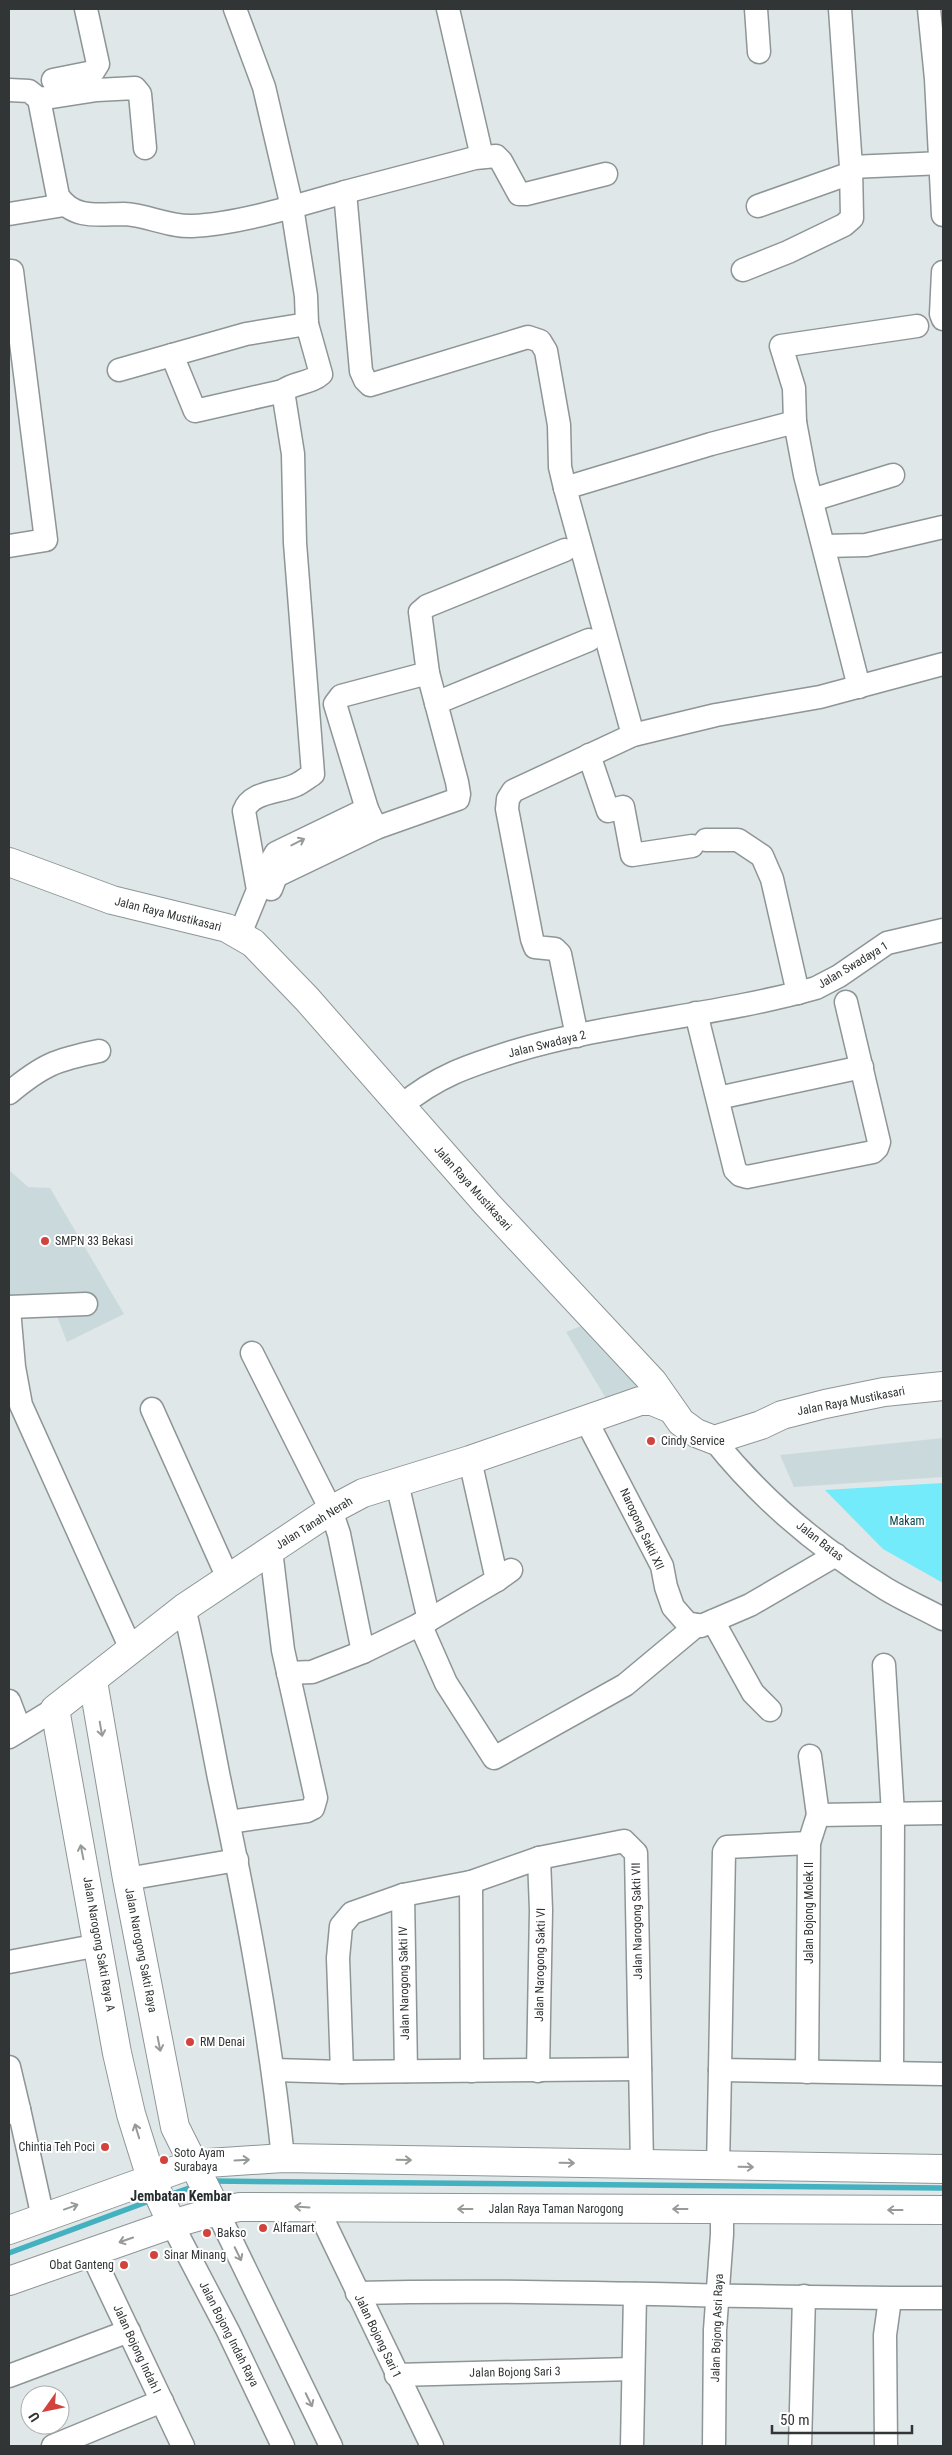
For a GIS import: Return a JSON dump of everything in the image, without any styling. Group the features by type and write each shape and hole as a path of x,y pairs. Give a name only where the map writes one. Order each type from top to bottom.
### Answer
{"street":[{"path":"53,80 93,72 98,64 86,9"},
{"path":"172,355 195,411 283,391 316,379 321,374 307,324 306,296 292,207 264,87 235,9"},
{"path":"448,9 482,158"},
{"path":"756,9 759,52"},
{"path":"743,270 788,252 850,221 852,215 851,170 840,9"},
{"path":"929,9 940,79 943,215"},
{"path":"39,99 97,90 135,88 140,94 145,148"},
{"path":"9,90 29,91 39,99 56,189 64,205"},
{"path":"9,214 64,205 78,212 100,215 126,214 190,226 292,207 482,158 499,157 519,194 526,194 606,174"},
{"path":"758,206 851,170 942,163"},
{"path":"345,192 361,370 365,380 370,385 528,337 536,338 546,351 558,425 560,467 633,735"},
{"path":"9,271 12,271 46,540 9,546"},
{"path":"943,272 941,314 943,319"},
{"path":"119,370 246,334 307,324"},
{"path":"860,687 812,500 795,422 794,388 780,346 917,326"},
{"path":"246,939 258,890 244,811 247,804 253,799 295,786 313,774 295,543 293,454 283,391"},
{"path":"566,488 711,444 795,422"},
{"path":"812,500 893,475"},
{"path":"825,546 873,544 943,527"},
{"path":"246,939 276,876 372,819 440,807 459,797 428,673 420,614 422,609 565,550"},
{"path":"436,703 589,640"},
{"path":"577,1036 560,954 555,949 535,947 532,939 507,808 508,799 514,791 633,735 716,715 820,697 943,664"},
{"path":"372,819 335,704 341,696 428,673"},
{"path":"590,755 608,811 623,807 632,856 699,843 738,840 750,846 762,856 772,879 798,993"},
{"name":"Jalan Raya Mustikasari","path":"9,862 99,896 183,916 246,939 307,999 487,1204 653,1382 681,1422 696,1433 714,1440 761,1425 782,1415 825,1404 884,1392 943,1386"},
{"name":"Jalan Swadaya 1","path":"700,1012 816,988 839,976 887,944 943,930"},
{"path":"700,1012 735,1170 740,1176 747,1177 873,1152 877,1148 879,1142 846,1002"},
{"name":"Jalan Swadaya 2","path":"401,1106 428,1085 462,1067 539,1044 700,1012"},
{"path":"9,1093 37,1070 62,1059 99,1051"},
{"path":"718,1098 862,1067"},
{"path":"86,1304 9,1308 14,1367 20,1405 131,1649"},
{"path":"252,1353 332,1510 339,1534 363,1652"},
{"name":"Jalan Tanah Nerah","path":"55,1709 184,1608 332,1510 363,1493 470,1460 640,1402 652,1402 670,1408"},
{"path":"152,1409 228,1578"},
{"name":"Narogong Sakti XII","path":"586,1420 662,1566 666,1587 673,1607 687,1623 705,1623"},
{"name":"Jalan Batas","path":"714,1440 731,1461 772,1501 836,1556 887,1590 943,1620"},
{"path":"288,1673 312,1672 363,1652 424,1622 504,1575 470,1460"},
{"path":"397,1482 424,1622 446,1684 494,1758 625,1685 705,1623 750,1605 836,1556"},
{"path":"229,1822 307,1812 313,1808 316,1798 283,1650 271,1550"},
{"path":"184,1608 237,1860 274,2070 283,2158"},
{"path":"705,1623 753,1693 770,1710"},
{"path":"884,1666 893,1814 892,2071"},
{"name":"Jalan Narogong Sakti Raya","path":"93,1681 126,1879 175,2126 205,2187"},
{"path":"9,1701 15,1733 55,1709"},
{"name":"Jalan Narogong Sakti Raya A","path":"55,1709 119,2062 131,2114 161,2201"},
{"name":"Jalan Bojong Molek II","path":"807,2072 809,1843 818,1814 810,1756"},
{"path":"818,1814 943,1813"},
{"name":"Jalan Narogong Sakti VII","path":"342,2072 338,1958 341,1926 352,1913 403,1894 470,1882 539,1858 624,1842 636,1853 642,2165"},
{"path":"718,2167 724,1852 728,1847 809,1843"},
{"name":"Jalan Narogong Sakti VI","path":"538,2072 542,1910 539,1858"},
{"path":"126,1879 237,1860"},
{"path":"470,1882 472,2071"},
{"name":"Jalan Narogong Sakti IV","path":"403,1894 406,2071"},
{"path":"9,1962 99,1944"},
{"path":"9,2067 14,2111 42,2218"},
{"path":"274,2070 342,2072 640,2070"},
{"path":"720,2070 892,2071 943,2074"},
{"name":"Jalan Raya Taman Narogong","path":"161,2201 283,2158 718,2167 943,2169"},
{"path":"9,2230 42,2218 161,2201 205,2187 332,2446"},
{"name":"Jalan Raya Taman Narogong","path":"205,2187 282,2206 318,2208 943,2210"},
{"path":"9,2281 92,2252 161,2201"},
{"name":"Jalan Bojong Indah Raya","path":"161,2201 228,2331 283,2446"},
{"name":"Jalan Bojong Asri Raya","path":"714,2446 716,2297 722,2234 722,2209"},
{"name":"Jalan Bojong Sari 1","path":"326,2226 396,2375 432,2446"},
{"name":"Jalan Bojong Indah I","path":"92,2252 183,2446"},
{"path":"357,2293 943,2298"},
{"path":"632,2446 634,2294"},
{"path":"800,2446 804,2296"},
{"path":"886,2446 885,2335 890,2298"},
{"path":"9,2376 128,2331"},
{"name":"Jalan Bojong Sari 3","path":"396,2375 633,2369"},
{"path":"54,2446 162,2401"}],"shaded area":[{"name":"SMPN 33 Bekasi","path":"9,1170 28,1187 50,1188 124,1314 67,1342 53,1306 9,1298"},
{"path":"591,1322 646,1384 610,1405 566,1332"},
{"path":"943,1438 943,1477 794,1487 780,1455"}],"green space":[{"name":"Makam","path":"943,1483 943,1583 883,1549 825,1490"}],"waterway":[{"path":"211,2181 943,2188"},
{"path":"166,2196 195,2186"},
{"path":"9,2253 152,2200"}],"place":[{"name":"SMPN 33 Bekasi","path":"45,1241"},
{"name":"Cindy Service","path":"651,1441"},
{"name":"RM Denai","path":"190,2042"},
{"name":"Chintia Teh Poci","path":"105,2147"},
{"name":"Soto Ayam Surabaya","path":"164,2160"},
{"name":"Alfamart","path":"263,2228"},
{"name":"Bakso","path":"207,2233"},
{"name":"Sinar Minang","path":"154,2255"},
{"name":"Obat Ganteng","path":"124,2265"}],"district":[{"name":"Jembatan Kembar","path":"181,2196"}]}
